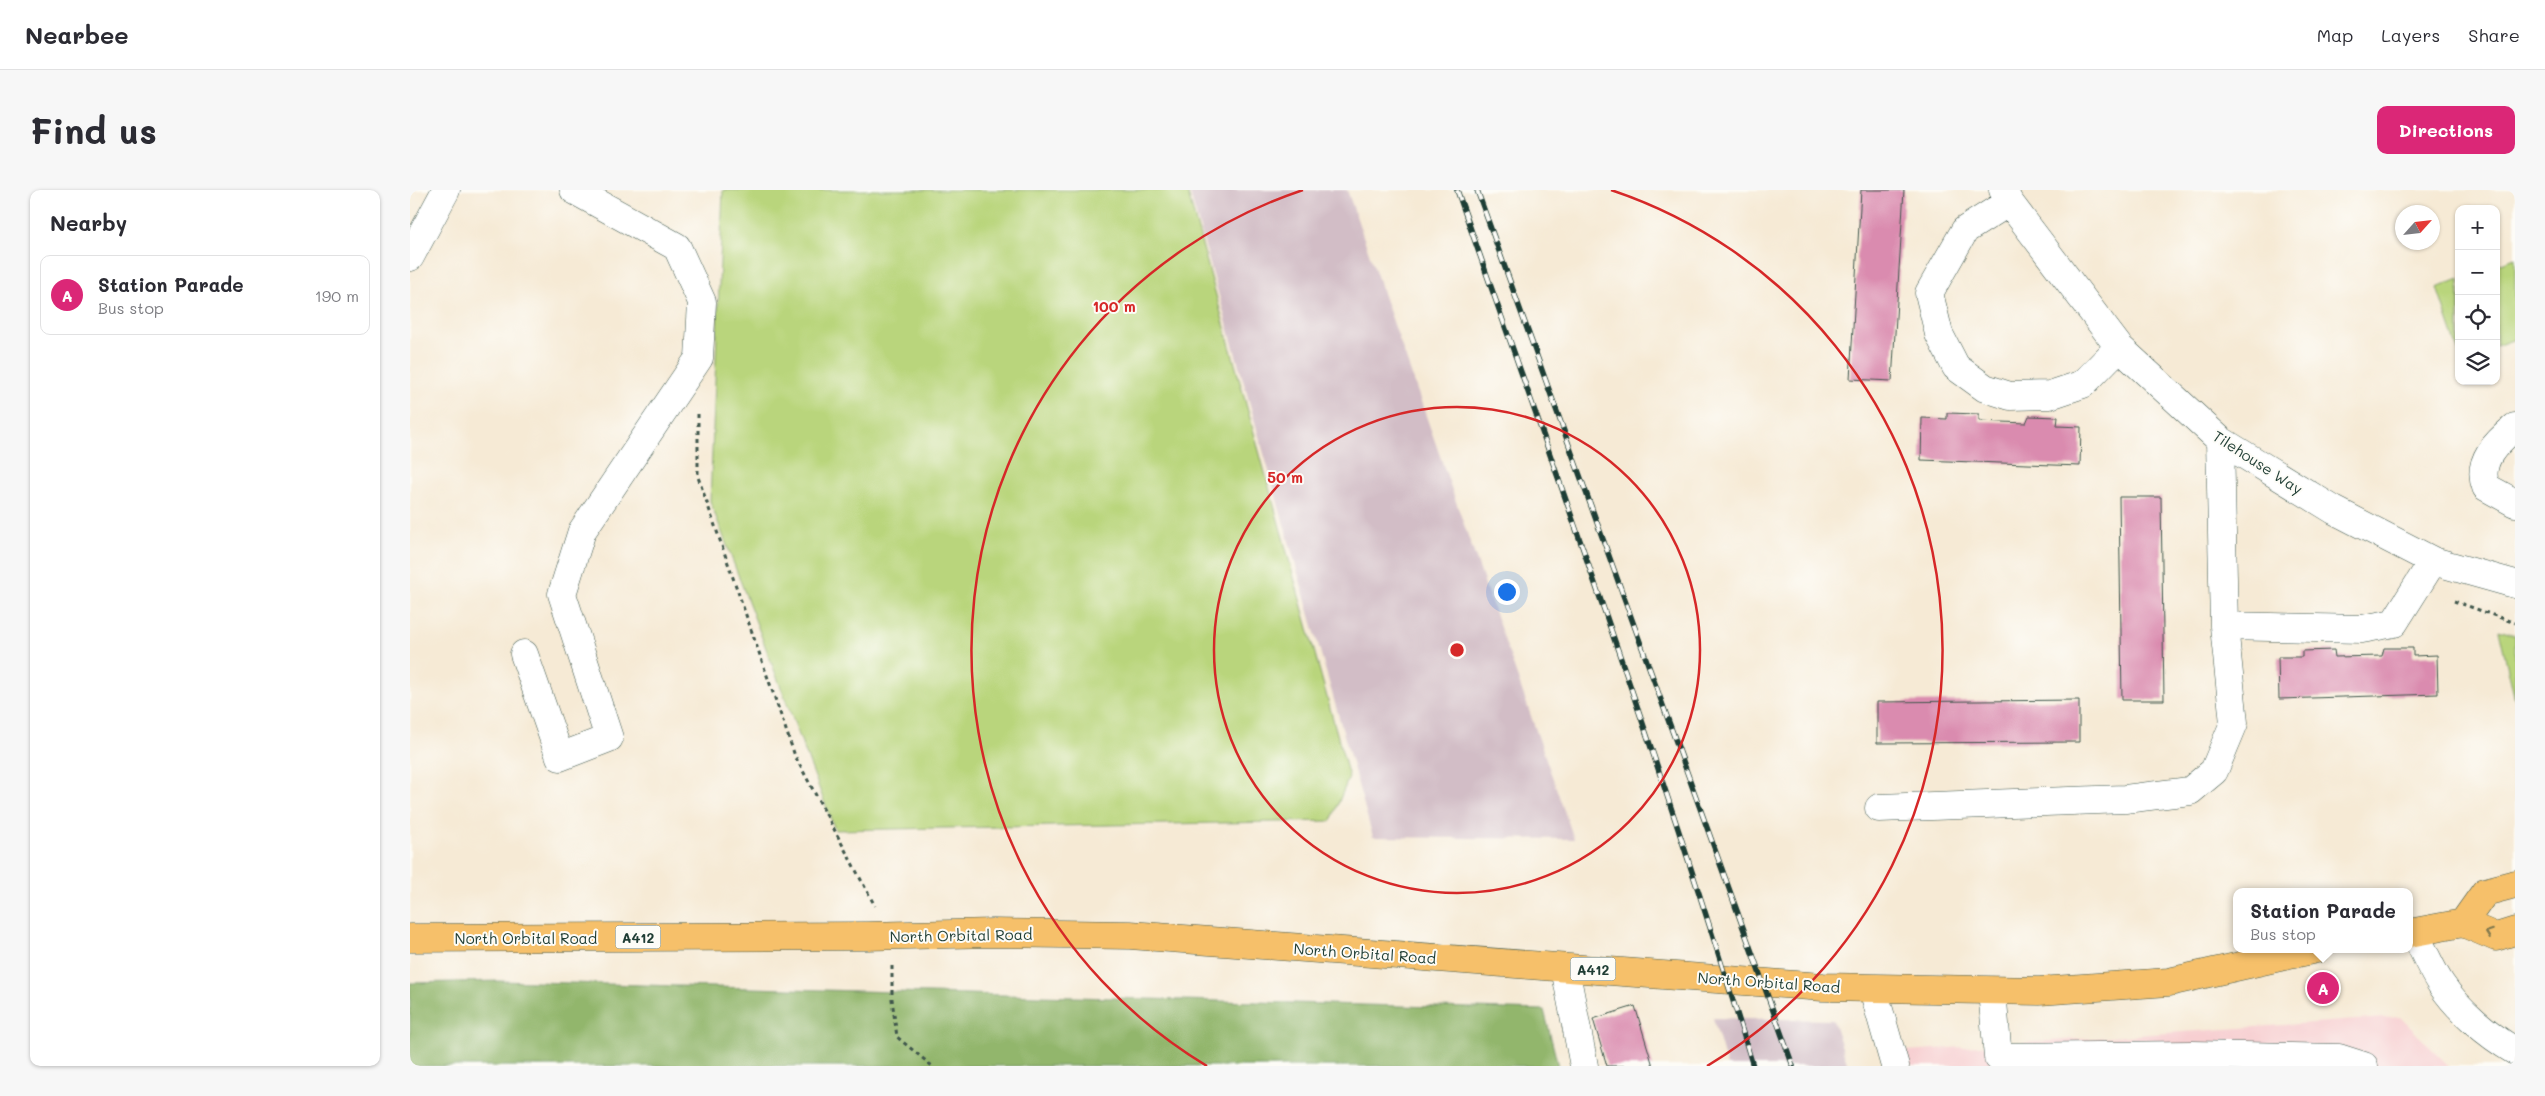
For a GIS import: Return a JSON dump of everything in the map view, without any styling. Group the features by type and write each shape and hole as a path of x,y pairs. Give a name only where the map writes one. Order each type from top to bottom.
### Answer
{"main road":[{"path":"2463,923 2485,892 2515,884"},
{"path":"2413,933 2463,923 2496,936 2515,931"},
{"name":"North Orbital Road","path":"410,938 891,936 993,933 1130,935 1873,989 1992,991 2039,991 2169,982 2298,953"}],"street":[{"path":"410,257 446,190"},
{"path":"524,654 560,757 609,738 562,594 582,531 698,358 702,302 677,247 574,190"},
{"path":"2006,196 1965,230 1930,293 1939,334 1956,367 1985,388 2010,396 2050,395 2083,384 2119,347"},
{"name":"Tilehouse Way","path":"2006,196 2119,347 2220,440 2334,510 2433,561 2515,584"},
{"path":"2515,427 2495,443 2486,460 2482,478 2486,487 2515,503"},
{"path":"1878,808 2125,799 2190,791 2214,771 2234,723 2224,626 2220,440"},
{"path":"2224,626 2362,630 2394,623 2433,561"},
{"path":"2413,935 2440,983 2450,996 2476,1023 2515,1052"},
{"path":"1565,968 1584,1066"},
{"path":"1873,989 1895,1066"},
{"path":"1992,991 1998,1057 2192,1055 2339,1058 2364,1066"}],"path":[{"path":"698,408 698,477 795,756 891,936 892,999 897,1037 932,1066"},
{"path":"2416,588 2515,623"}],"shaded area":[{"path":"1189,190 1347,190 1574,839 1373,837"},
{"path":"2400,1017 2449,1066 1911,1066 1906,1051"},
{"path":"1713,1018 1833,1020 1848,1066 1727,1066"}],"green space":[{"path":"723,190 1187,190 1349,777 1331,821 835,830 710,501"},
{"path":"2515,258 2515,339 2500,345 2500,295 2500,264"},
{"path":"2455,281 2455,341 2437,288"},
{"path":"2499,630 2515,635 2515,700"},
{"path":"499,981 1544,1010 1558,1066 410,1066 410,983"}],"building":[{"path":"1861,190 1904,190 1892,381 1850,379"},
{"path":"1947,413 1979,414 1979,421 2026,423 2029,416 2058,417 2057,426 2081,427 2080,466 1921,460 1922,418 1947,419"},
{"path":"2119,497 2161,497 2164,700 2122,700"},
{"path":"2384,648 2413,648 2413,656 2437,655 2438,694 2279,699 2278,657 2302,657 2302,651 2334,650 2335,657 2382,656"},
{"path":"2079,700 2079,742 1877,743 1877,702"},
{"path":"1635,1006 1653,1066 1607,1066 1593,1019"}],"railway":[{"path":"1457,190 1647,736 1684,846 1753,1066"},
{"path":"1477,190 1793,1066"}],"place":[{"name":"Station Parade","path":"2323,988"}]}
